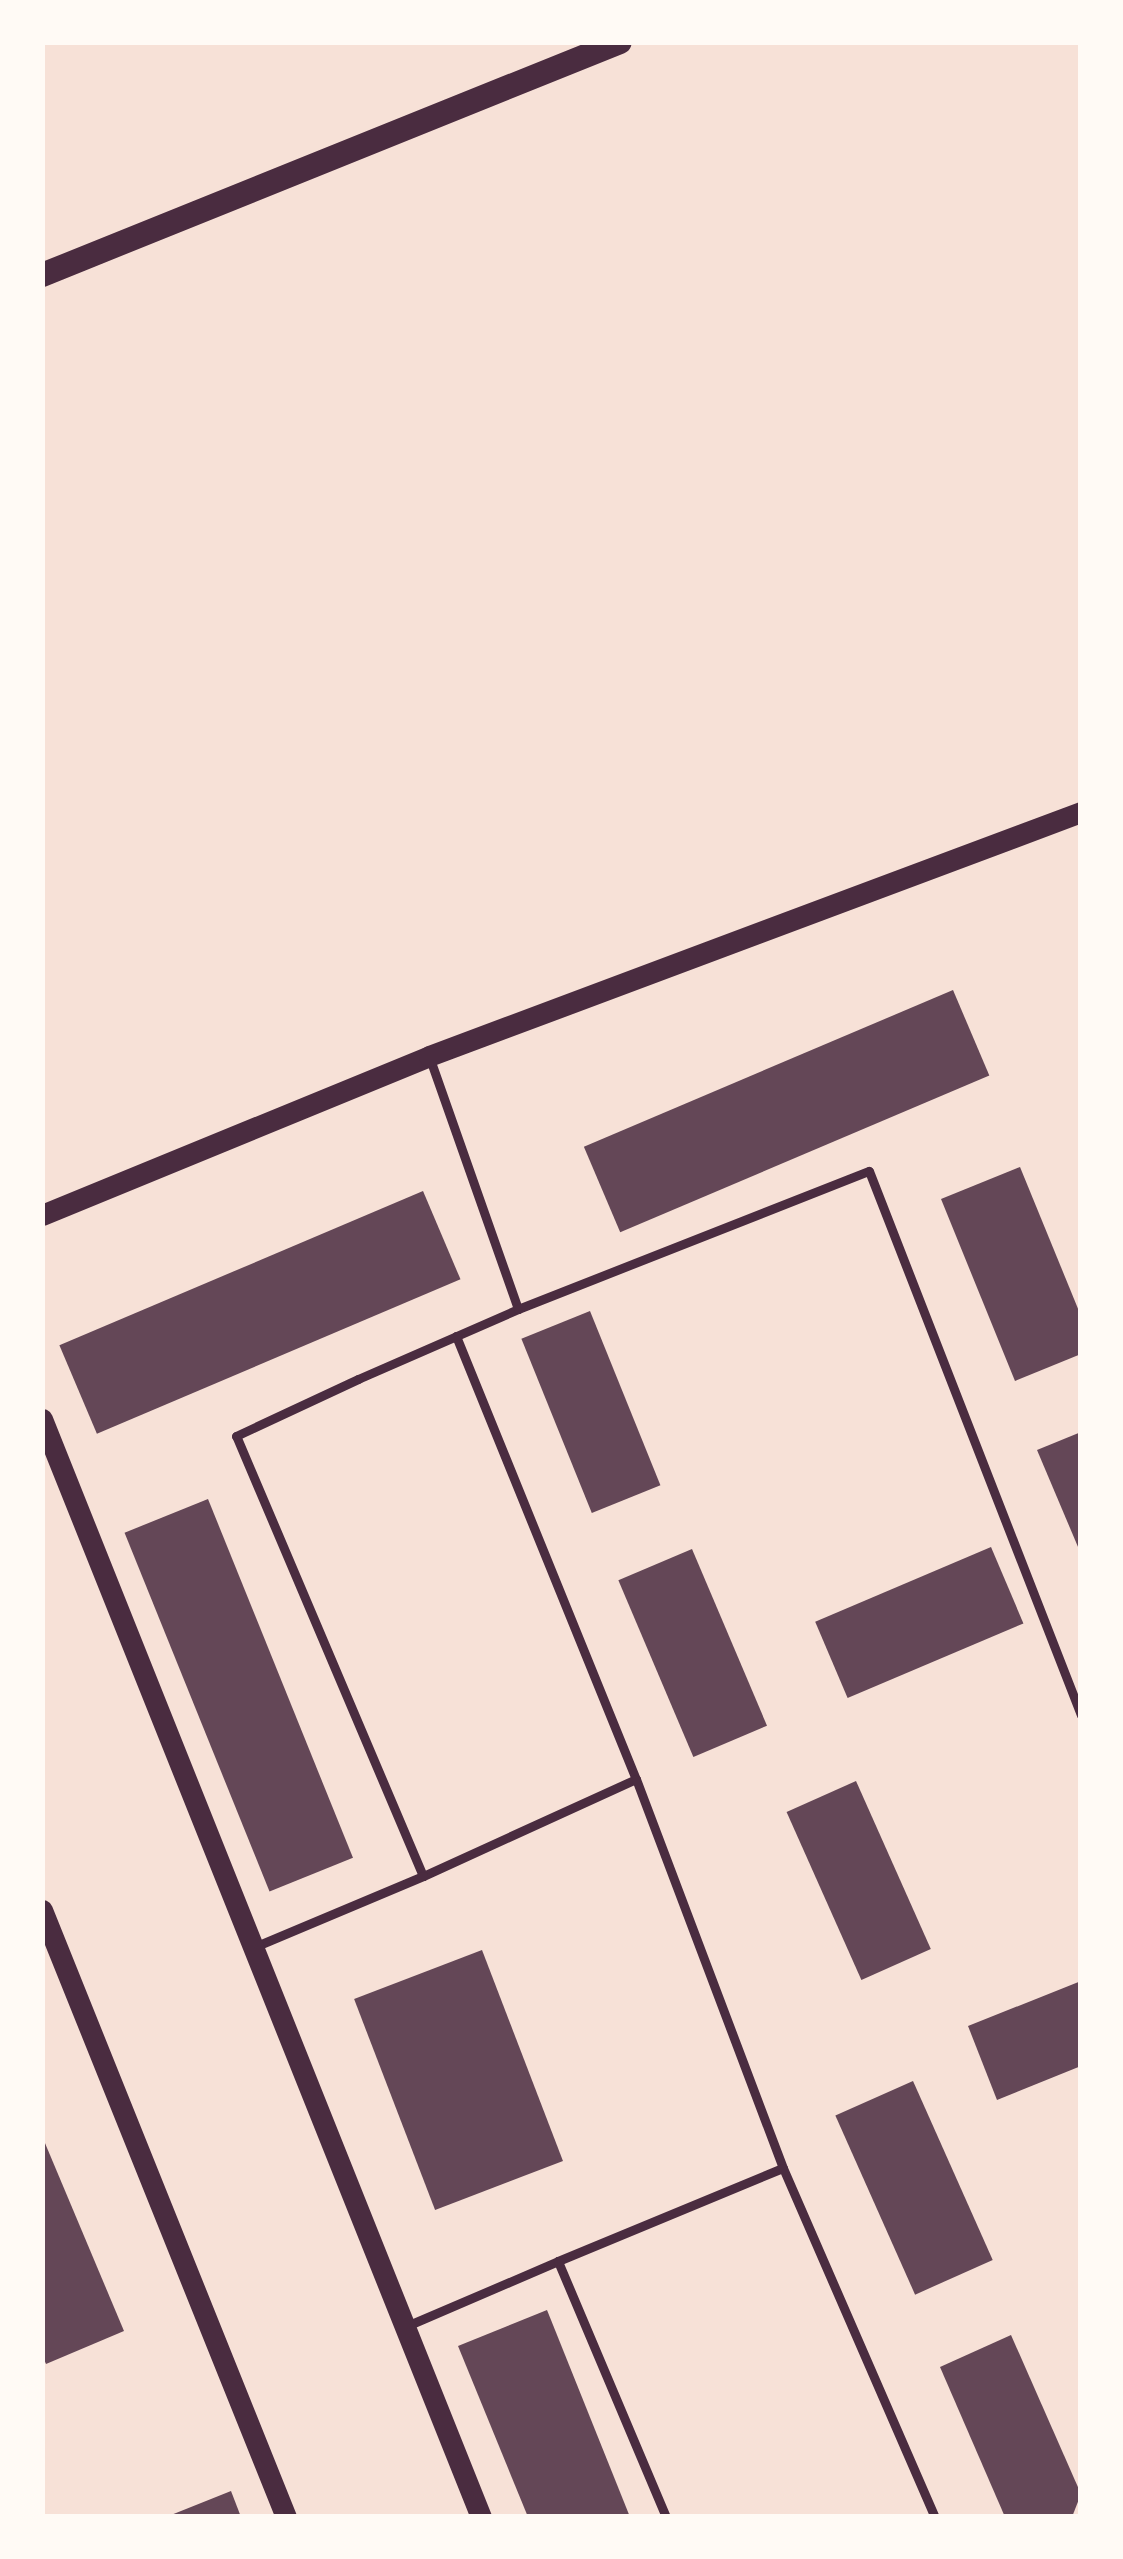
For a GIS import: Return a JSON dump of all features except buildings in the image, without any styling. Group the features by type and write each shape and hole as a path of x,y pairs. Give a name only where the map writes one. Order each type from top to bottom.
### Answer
{"main road":[{"path":"42,275 620,42"}],"street":[{"path":"42,1215 429,1056 1081,812"},
{"path":"42,1419 259,1945 481,2517"},
{"path":"42,1910 286,2517"}],"lane":[{"path":"429,1056 518,1309"},
{"path":"422,1876 236,1436 518,1309 869,1171 1081,1715"},
{"path":"456,1336 636,1779 783,2168 935,2517"},
{"path":"259,1945 636,1779"},
{"path":"409,2325 783,2168"},
{"path":"558,2261 666,2517"}]}
